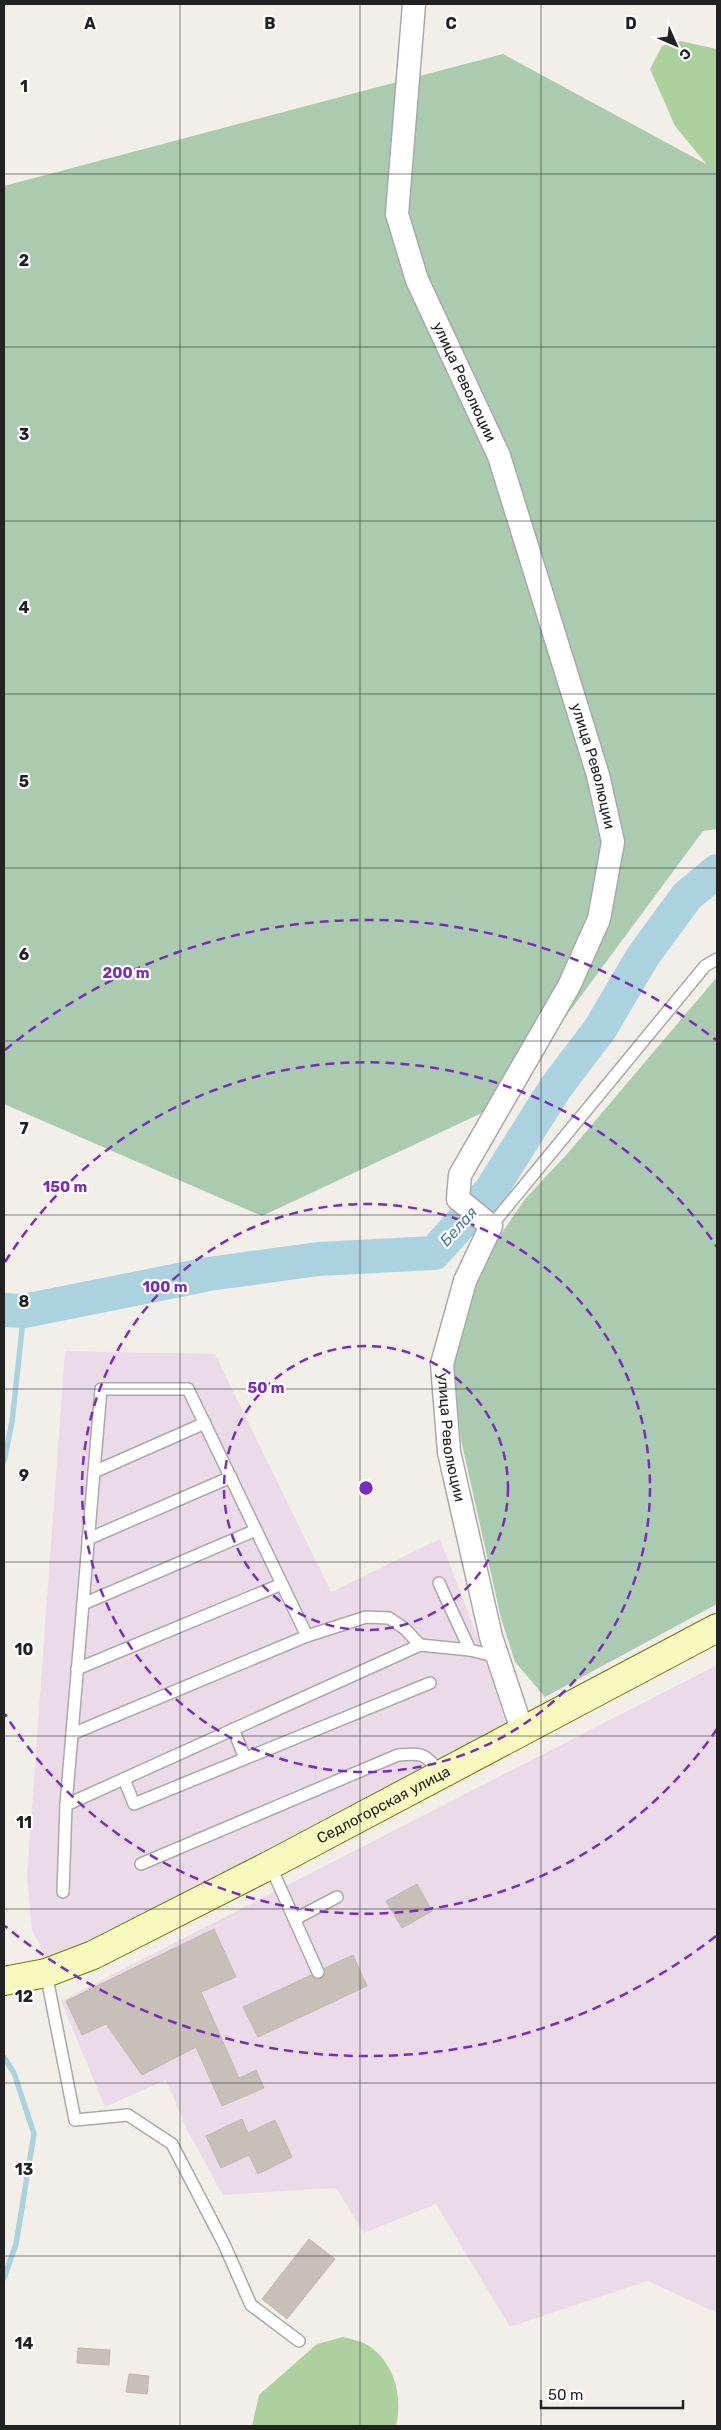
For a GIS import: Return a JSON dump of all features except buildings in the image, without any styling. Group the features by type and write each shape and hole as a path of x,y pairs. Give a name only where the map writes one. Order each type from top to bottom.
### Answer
{"street":[{"name":"улица Революции","path":"414,4 397,214 417,280 498,456 598,775 613,842 599,919 569,986 460,1175 458,1199 491,1226 464,1281 442,1364 449,1452 491,1637 522,1730"},
{"name":"Седлогорская улица","path":"4,1981 46,1973 93,1956 270,1865 717,1628"}],"lane":[{"path":"491,1226 705,966 717,959"},
{"path":"63,1892 66,1805 101,1388 188,1389 307,1636"},
{"path":"94,1472 205,1423"},
{"path":"88,1539 231,1477"},
{"path":"83,1604 256,1530"},
{"path":"439,1583 470,1650"},
{"path":"77,1669 282,1584"},
{"path":"72,1734 307,1636 366,1617 390,1618 405,1629 420,1644"},
{"path":"66,1805 420,1644 470,1650 498,1657"},
{"path":"124,1778 134,1804 430,1683"},
{"path":"233,1729 245,1758"},
{"path":"141,1864 398,1755 418,1754 431,1760 440,1774"},
{"path":"270,1865 318,1972"},
{"path":"295,1919 337,1897"},
{"path":"46,1973 75,2120 128,2115 172,2144 224,2244 252,2305 299,2341"}],"shaded area":[{"path":"65,1351 215,1354 331,1592 440,1539 480,1643 506,1724 49,1963 32,1930 27,1876"},
{"path":"717,1665 717,2313 648,2281 510,2327 436,2204 364,2233 336,2188 223,2195 187,2130 166,2080 105,2107 61,2001"}],"green space":[{"path":"680,41 717,49 717,177 675,126 650,69 662,46"},
{"path":"503,54 717,170 717,829 703,831 501,1104 262,1216 4,1104 4,186"},
{"path":"717,977 717,1604 545,1697 515,1662 501,1618 461,1440 453,1368 467,1310 488,1253 525,1199 567,1154"},
{"path":"343,2337 366,2344 378,2353 391,2371 395,2382 398,2404 396,2426 252,2426 259,2395 317,2344"}],"waterway":[{"name":"Белая","path":"4,1310 24,1311 209,1274 318,1259 434,1253 491,1190 556,1087 600,1029 643,956 687,896 717,871"},
{"path":"4,1461 12,1422 24,1311"},
{"path":"4,2057 14,2073 34,2134 16,2244 4,2278"}]}
